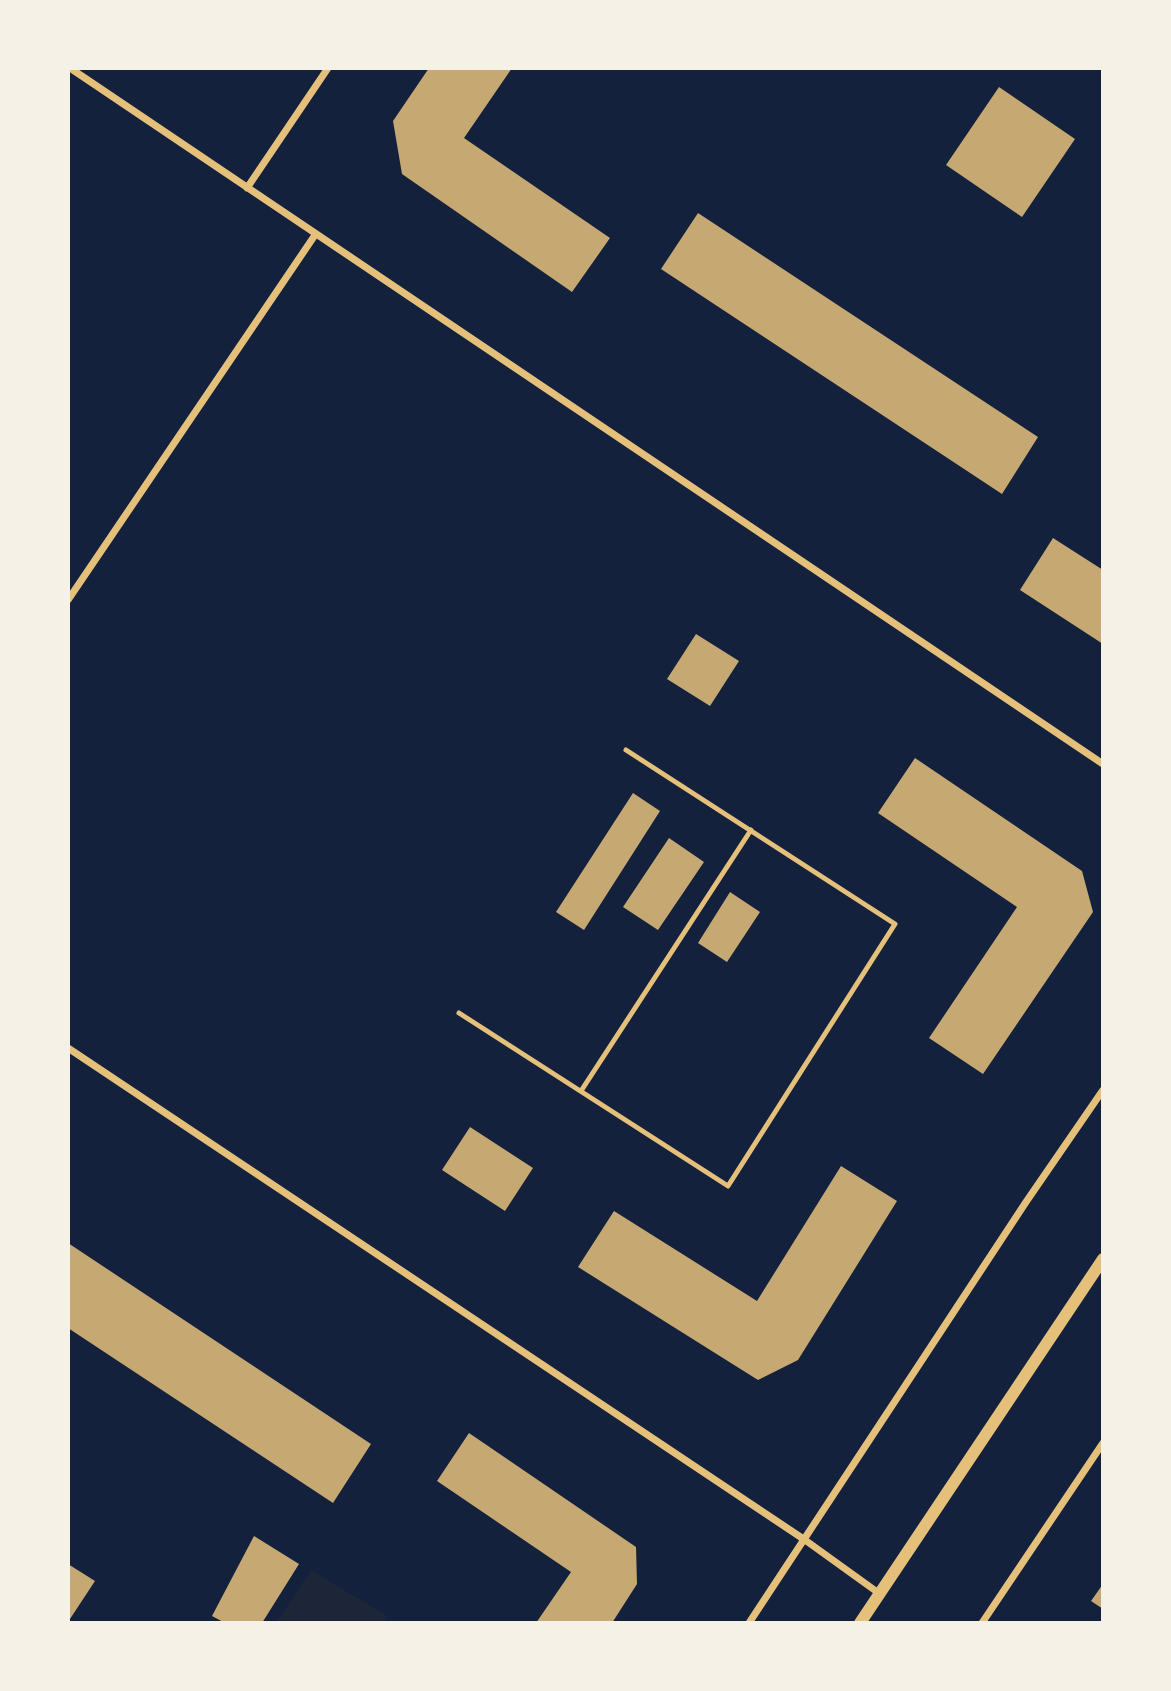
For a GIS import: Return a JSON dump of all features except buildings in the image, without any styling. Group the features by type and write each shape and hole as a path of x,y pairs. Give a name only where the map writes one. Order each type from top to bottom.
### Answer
{"street":[{"path":"70,68 1103,764"},
{"path":"247,188 328,68"},
{"path":"68,600 315,234"},
{"path":"68,1048 805,1541 880,1594"},
{"path":"749,1623 1026,1202 1103,1090"},
{"path":"859,1623 1103,1259"},
{"path":"982,1623 1103,1443"}],"lane":[{"path":"459,1013 727,1186 895,924 626,750"},
{"path":"581,1091 751,831"}],"shaded area":[{"path":"311,1570 387,1616 382,1623 276,1623"}]}
